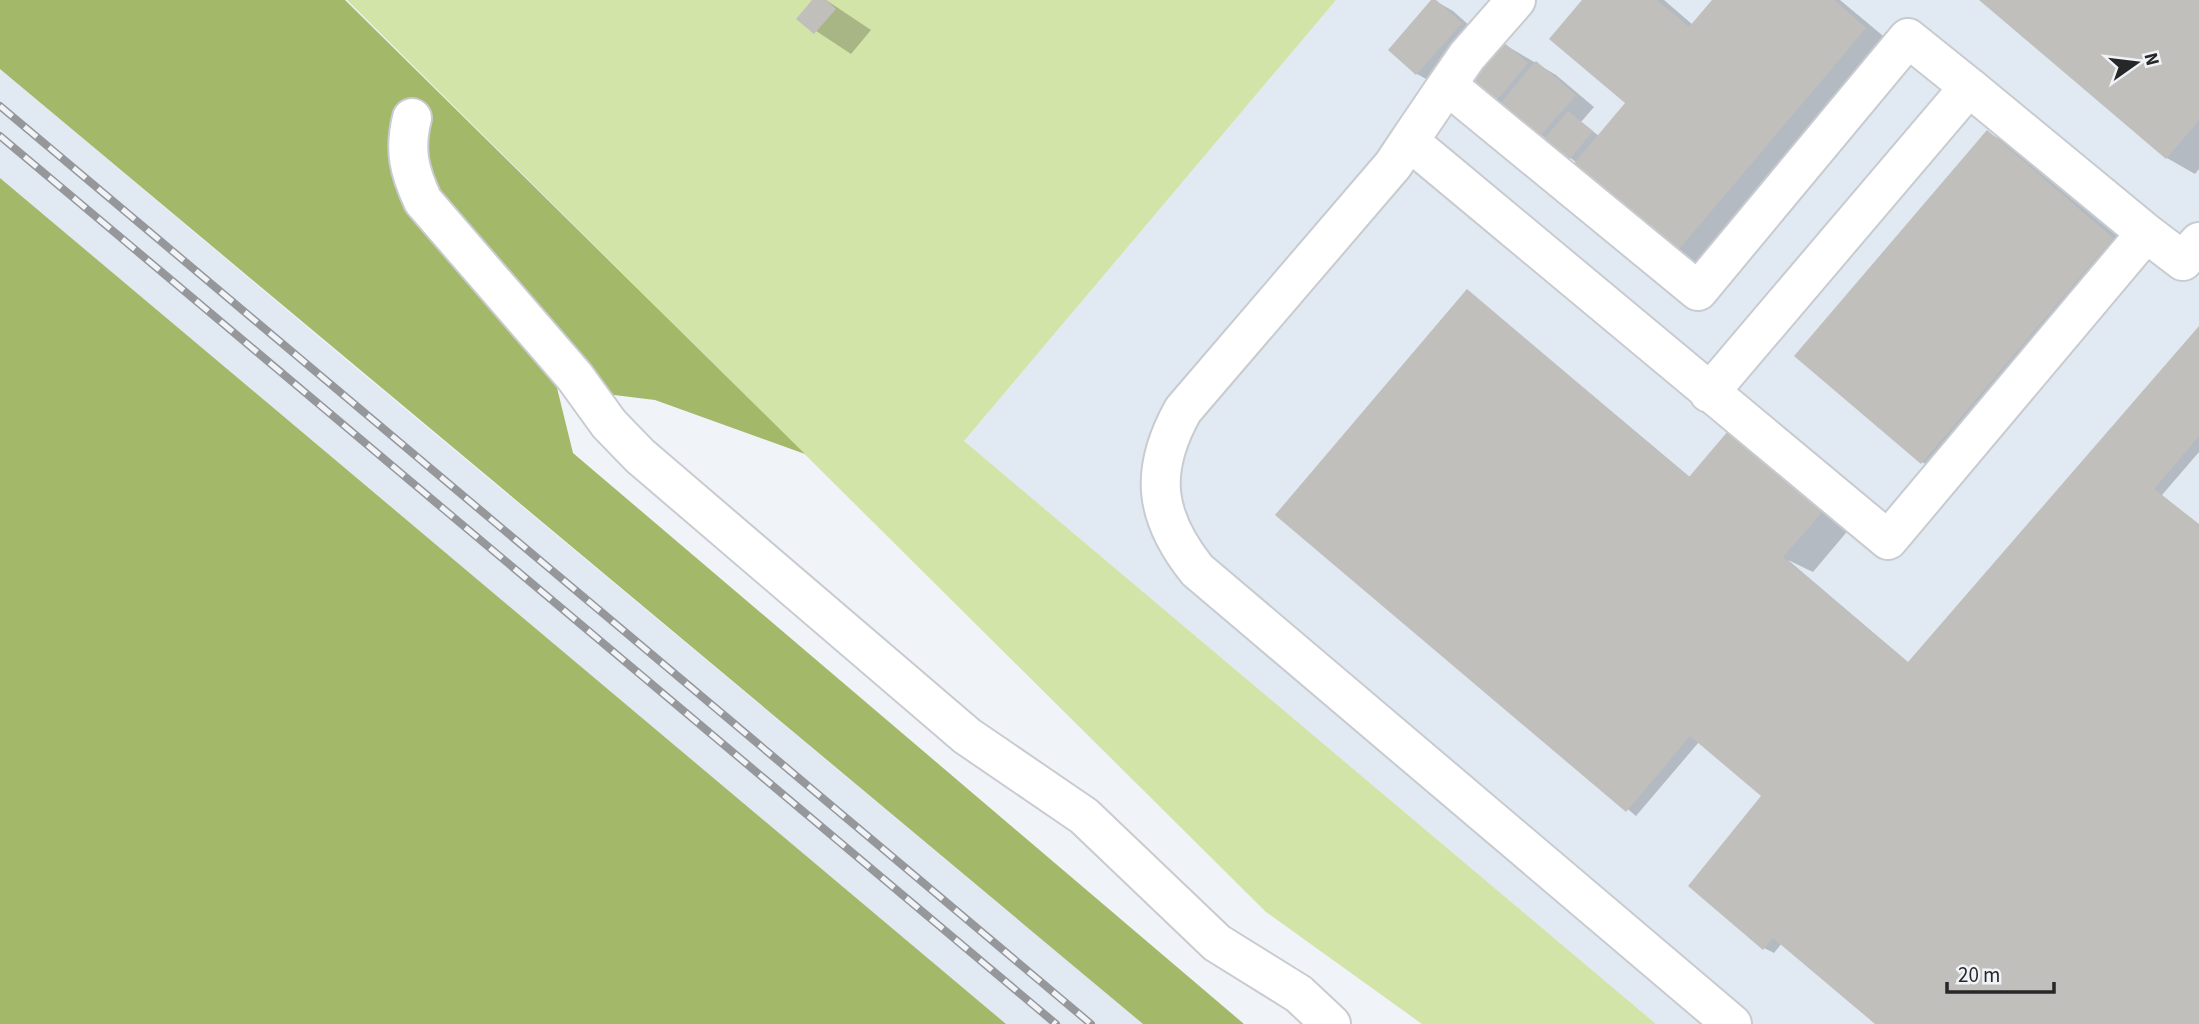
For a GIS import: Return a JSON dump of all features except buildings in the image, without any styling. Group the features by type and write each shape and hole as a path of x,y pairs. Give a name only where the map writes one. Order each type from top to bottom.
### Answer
{"lane":[{"path":"1516,0 1467,56 1393,165 1183,410 1167,438 1160,466 1169,529 1197,570 1222,593 1732,1024"},
{"path":"1447,85 1698,290 1908,38 2183,261 2199,242"},
{"path":"1709,393 1969,87"},
{"path":"412,118 406,143 409,171 423,201 575,377 609,424 640,456 967,736 1084,816 1217,943 1299,994 1331,1024"},
{"path":"1409,141 1888,540 2146,233"}],"shaded area":[{"path":"1336,0 2199,0 2199,1024 1656,1024 964,441"},
{"path":"0,69 1143,1024 1006,1024 0,178"}],"green space":[{"path":"0,0 345,0 805,454 655,400 557,388 573,453 1244,1024 1143,1024 0,69"},
{"path":"347,0 1336,0 964,441 1656,1024 1422,1024 1266,912"},
{"path":"0,178 1006,1024 0,1024"}],"railway":[{"path":"0,106 1091,1024"},
{"path":"0,136 1056,1024"}]}
